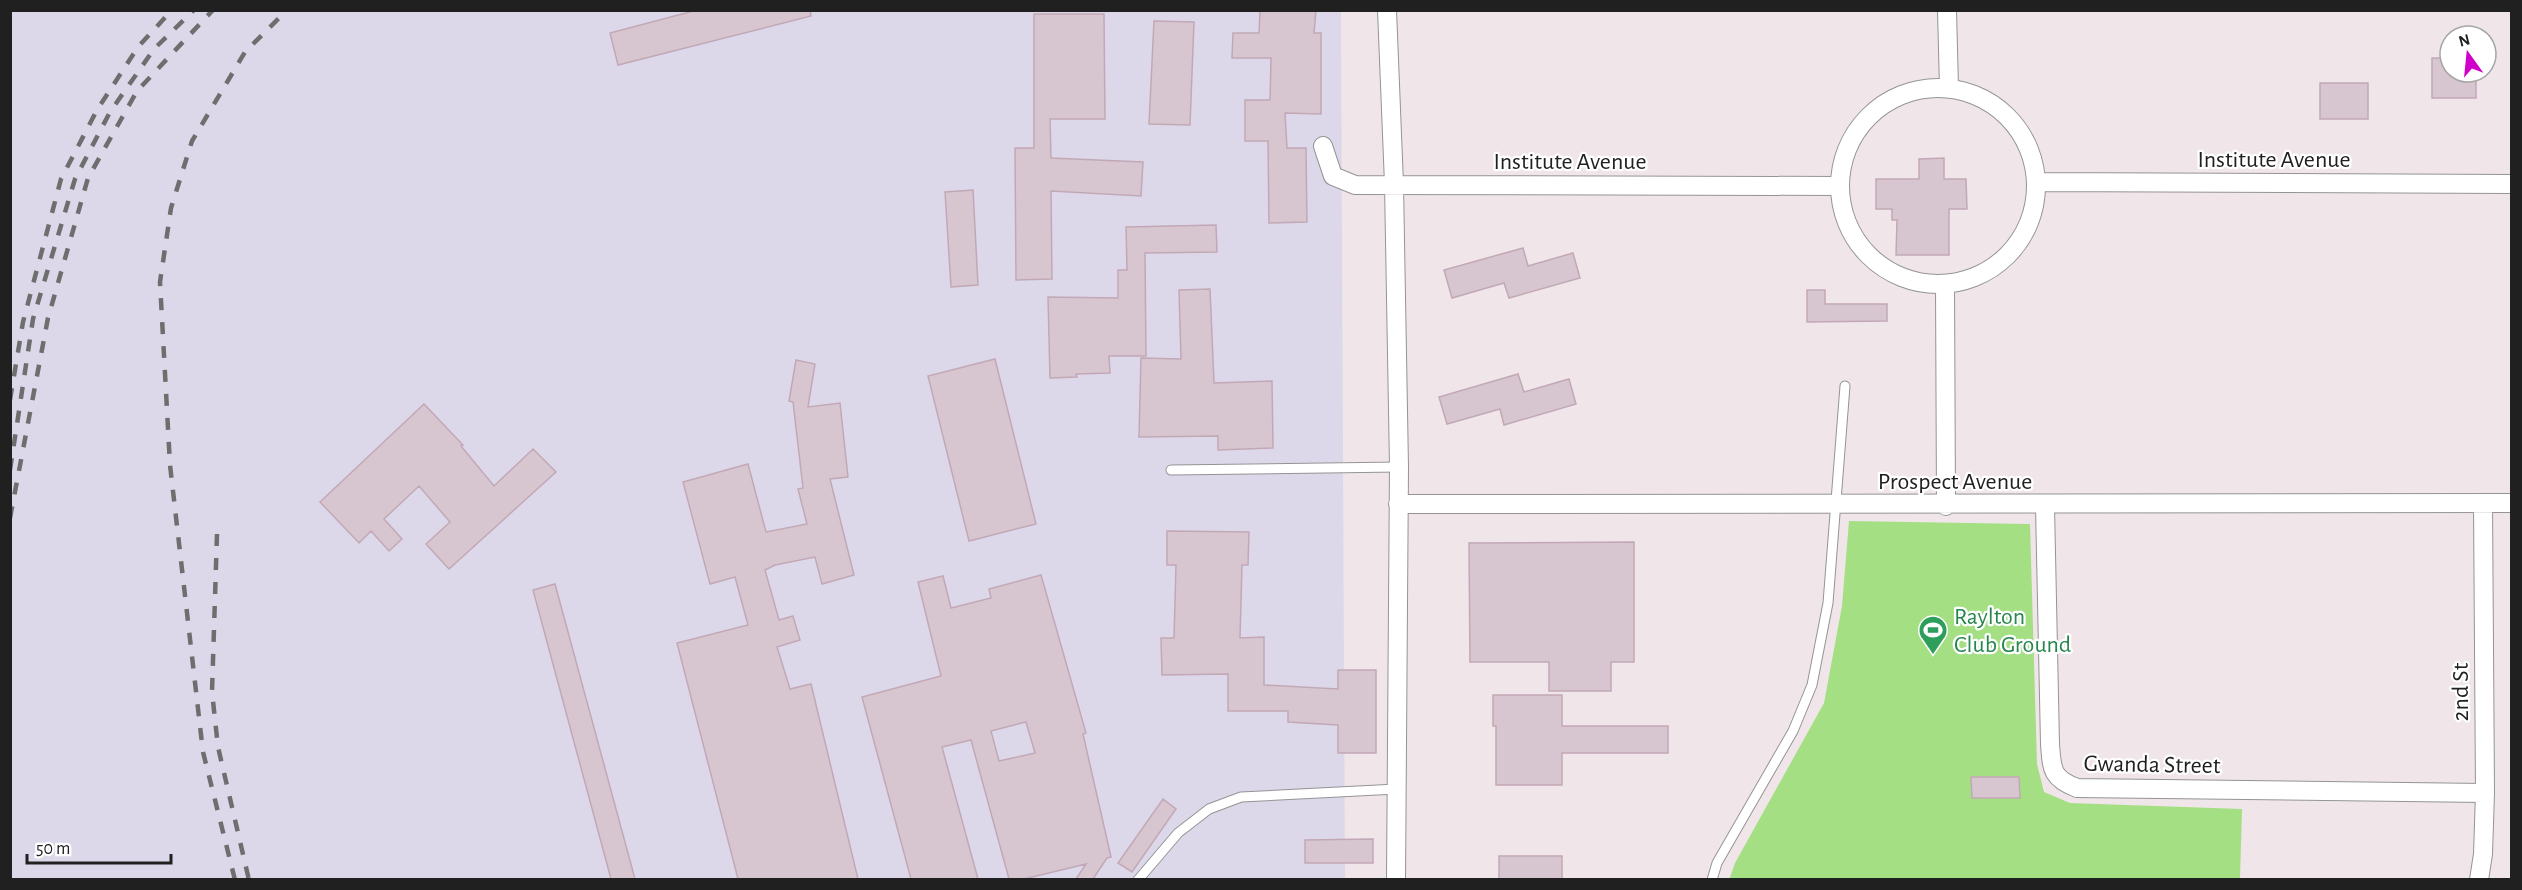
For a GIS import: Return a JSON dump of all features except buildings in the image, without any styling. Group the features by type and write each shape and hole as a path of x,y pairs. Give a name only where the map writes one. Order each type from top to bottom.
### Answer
{"street":[{"path":"1387,10 1394,184 1399,467 1396,879"},
{"path":"1947,10 1948,88"},
{"path":"1948,88 1976,95 2000,109 2019,129 2031,155 2037,182 2031,219 2012,251 1981,274 1945,284 1913,281 1883,268 1859,246 1844,218 1839,186 1844,154 1860,125 1885,103 1915,90 1948,88"},
{"name":"Institute Avenue","path":"1323,146 1333,176 1355,185 1839,186"},
{"name":"Institute Avenue","path":"2037,182 2511,184"},
{"path":"1945,284 1946,506"},
{"name":"2nd St","path":"2479,879 2483,854 2485,793 2483,503"},
{"name":"Prospect Avenue","path":"1398,504 2045,506 2511,503"},
{"name":"Gwanda Street","path":"2045,506 2050,744 2053,771 2061,783 2077,788 2485,793"}],"lane":[{"path":"1712,879 1717,863 1793,731 1812,685 1828,603 1838,504 1845,386"},
{"path":"1171,470 1399,467"},
{"path":"1138,879 1186,827 1209,809 1241,797 1396,789"}],"shaded area":[{"path":"10,11 1341,11 1345,879 11,879"}],"green space":[{"name":"Raylton Club Ground","path":"1849,521 2030,524 2037,764 2044,792 2070,803 2242,809 2240,879 1729,880 1735,863 1824,703 1842,606"}],"railway":[{"path":"10,400 23,322 61,179 97,110 138,47 172,10"},
{"path":"10,470 33,319 75,179 110,112 154,49 194,10"},
{"path":"10,518 48,318 88,178 137,91 213,10"},
{"path":"235,880 203,752 170,465 160,282 171,208 192,141 245,52 287,10"},
{"path":"217,534 212,692 218,747 249,880"}],"place":[{"name":"Raylton Club Ground","path":"1933,656"}]}
